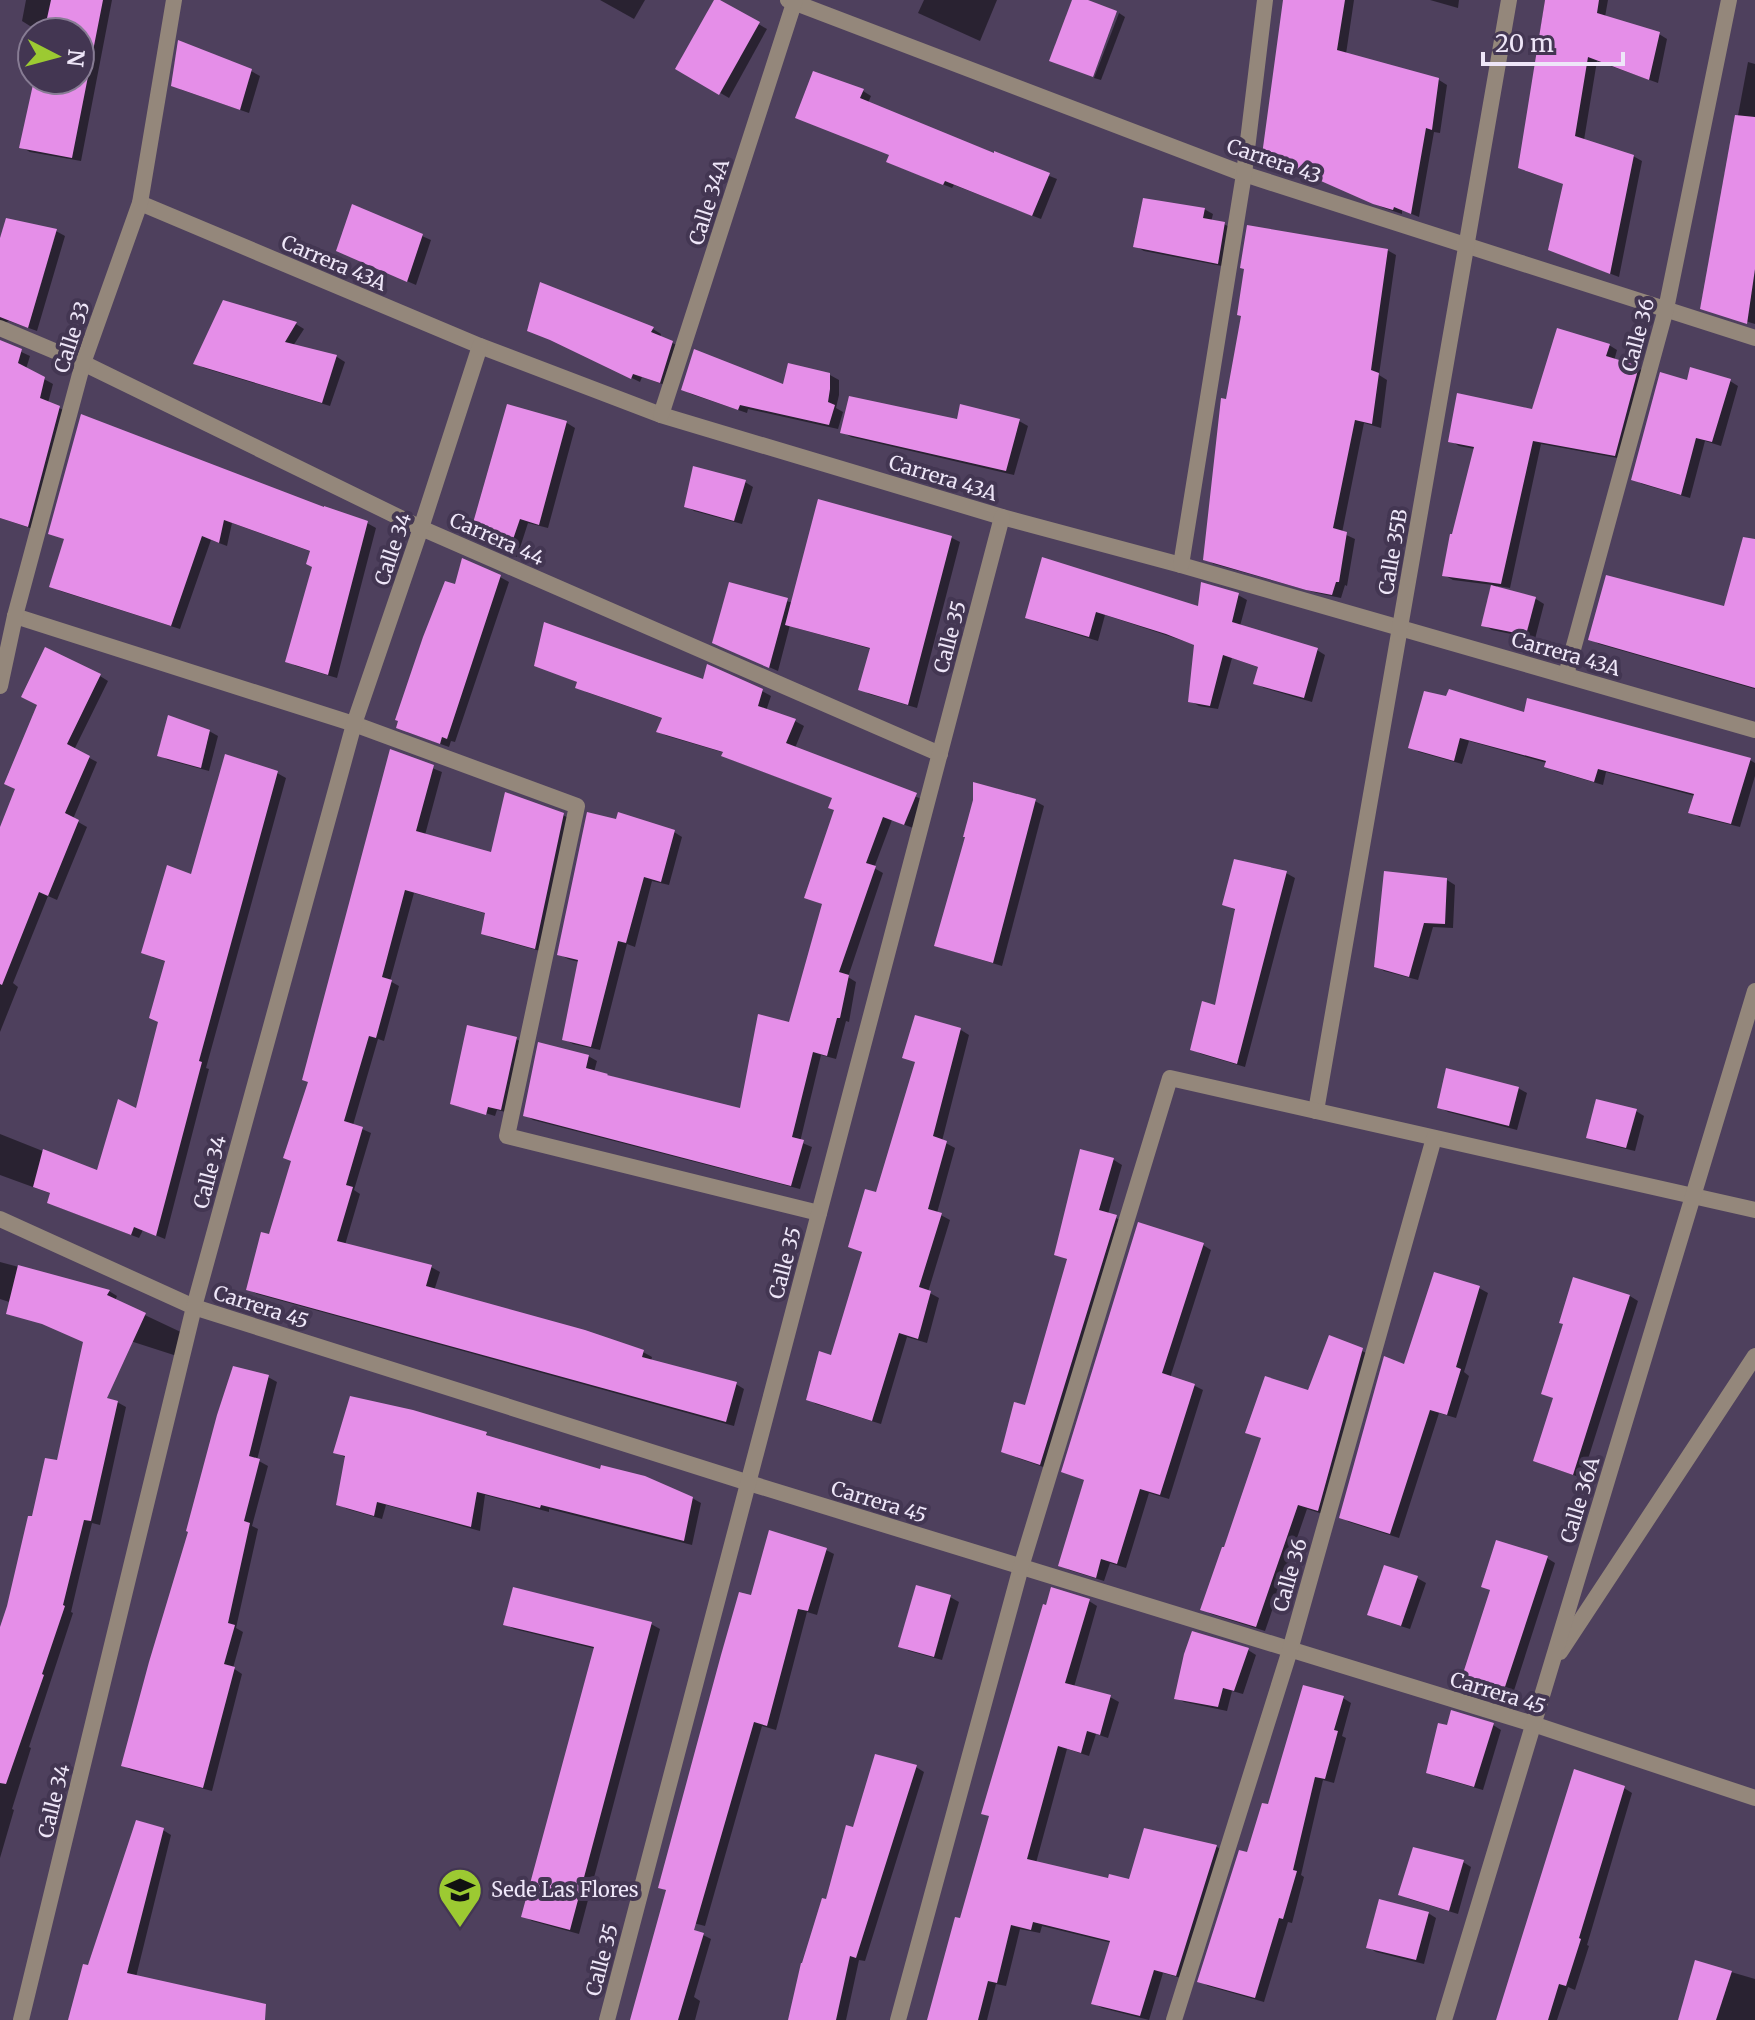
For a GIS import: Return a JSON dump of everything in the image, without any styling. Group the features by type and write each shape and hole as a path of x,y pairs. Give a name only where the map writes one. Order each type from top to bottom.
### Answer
{"street":[{"name":"Calle 33","path":"0,686 15,616 83,363 140,203 174,0"},
{"path":"1181,565 1244,174 1265,0"},
{"name":"Calle 35B","path":"1316,1111 1509,0"},
{"name":"Calle 36","path":"1566,675 1666,309 1729,0"},
{"name":"Carrera 43","path":"792,1 1244,174 1755,338"},
{"name":"Calle 34A","path":"661,415 792,1"},
{"name":"Carrera 43A","path":"140,203 480,346 661,415 1002,517 1181,565 1755,730"},
{"name":"Carrera 44","path":"0,328 83,363 421,528 940,754"},
{"name":"Calle 34","path":"21,2020 194,1307 354,724 480,346"},
{"name":"Calle 35","path":"607,2020 1002,517"},
{"path":"15,616 354,724 577,806 507,1136 819,1213"},
{"name":"Calle 36A","path":"1444,2020 1755,991"},
{"path":"898,2020 1021,1567 1170,1078 1755,1210"},
{"name":"Calle 36","path":"1174,2020 1290,1650 1434,1138"},
{"name":"Carrera 45","path":"0,1219 194,1307 749,1483 1533,1724 1755,1798"},
{"path":"1551,1666 1755,1356"}],"building":[{"path":"51,0 103,0 96,36 96,16 48,16"},
{"path":"714,0 720,0 760,22 719,95 675,69"},
{"path":"1072,0 1088,0 1117,11 1093,77 1049,61"},
{"path":"1283,0 1345,0 1337,50 1439,78 1432,130 1426,128 1411,214 1394,207 1393,210 1373,204 1262,155"},
{"path":"1545,0 1599,0 1597,13 1660,32 1649,80 1588,57 1575,136 1634,155 1610,274 1548,250 1563,184 1518,168"},
{"path":"178,40 252,69 240,110 171,86"},
{"path":"813,71 864,89 860,98 1050,173 1032,216 945,181 943,185 886,162 889,155 795,118"},
{"path":"30,96 84,96 72,158 19,148"},
{"path":"1735,115 1755,117 1755,269 1747,324 1700,309"},
{"path":"1143,198 1205,208 1203,218 1225,222 1218,264 1133,247"},
{"path":"352,204 423,234 407,282 336,251"},
{"path":"6,218 57,229 28,328 0,317 0,238"},
{"path":"1247,225 1388,249 1371,370 1379,373 1372,424 1355,420 1333,528 1347,532 1339,582 1336,582 1332,595 1203,560 1221,398 1226,399 1241,316 1237,315 1244,269 1240,268"},
{"path":"540,282 654,327 651,332 673,341 660,383 633,374 631,379 527,331"},
{"path":"223,300 297,322 285,342 337,355 322,403 193,364"},
{"path":"1557,328 1610,344 1606,356 1639,366 1615,456 1533,441 1501,584 1442,576 1474,447 1448,442 1457,393 1532,409"},
{"path":"0,340 22,349 18,363 45,377 40,398 60,406 28,527 0,518"},
{"path":"694,349 783,384 788,363 830,373 828,402 835,405 829,425 740,405 738,410 681,390"},
{"path":"1690,367 1731,379 1712,442 1696,438 1681,495 1631,480 1660,372 1687,380"},
{"path":"849,396 957,419 960,404 1020,419 1006,471 840,433"},
{"path":"507,404 567,421 539,525 520,519 508,554 469,537"},
{"path":"81,414 368,521 328,675 285,662 312,567 306,564 310,551 224,520 219,543 202,536 171,626 49,587 64,539 48,534"},
{"path":"693,466 746,480 734,521 684,507"},
{"path":"818,499 952,536 908,705 858,690 870,648 785,625"},
{"path":"1743,537 1755,539 1755,688 1588,640 1606,575 1724,606"},
{"path":"1042,557 1198,606 1201,582 1239,593 1232,622 1318,648 1304,698 1253,684 1258,667 1223,655 1210,706 1188,702 1194,645 1096,612 1089,637 1025,618"},
{"path":"462,558 501,575 447,739 442,737 440,744 396,728 398,721 395,720 445,581 455,584"},
{"path":"729,582 788,598 769,668 712,643"},
{"path":"1491,585 1536,597 1526,635 1481,626"},
{"path":"544,622 703,679 707,664 763,689 758,706 796,719 786,743 917,793 904,825 883,817 866,863 876,866 839,972 849,975 840,1018 837,1018 827,1056 813,1052 792,1137 804,1140 791,1186 523,1116 538,1042 589,1055 586,1068 607,1075 740,1108 758,1014 789,1022 822,904 804,898 834,810 828,808 832,798 721,756 723,752 656,732 662,718 575,688 577,682 534,666"},
{"path":"45,647 101,674 67,744 90,756 65,813 79,820 48,896 39,892 2,985 0,827 15,789 4,784 37,705 21,697"},
{"path":"1449,689 1524,712 1527,698 1751,758 1731,824 1688,813 1694,794 1598,769 1594,782 1544,767 1546,761 1460,738 1454,761 1408,748 1424,691 1446,696"},
{"path":"168,715 210,730 201,768 157,756"},
{"path":"390,749 434,765 416,831 491,852 505,792 564,813 535,949 481,934 485,913 405,890 382,977 392,980 376,1038 369,1036 344,1121 363,1127 346,1185 353,1187 337,1241 432,1265 426,1286 585,1330 644,1350 642,1357 737,1382 726,1422 246,1290 261,1232 269,1234 291,1161 283,1158 308,1082 302,1080"},
{"path":"225,754 278,771 199,1061 202,1062 156,1236 134,1227 131,1235 47,1203 50,1193 33,1187 43,1149 97,1170 118,1099 136,1108 158,1022 149,1018 165,961 141,953 167,865 191,874"},
{"path":"973,782 1036,799 993,963 934,946 965,837 973,800"},
{"path":"587,812 616,819 618,812 675,830 661,882 644,877 626,943 618,941 591,1047 562,1040 578,960 557,955"},
{"path":"1234,859 1287,871 1237,1064 1190,1050 1202,1001 1215,1005 1235,909 1222,905"},
{"path":"1384,871 1447,878 1445,924 1424,923 1409,977 1374,967"},
{"path":"915,1015 961,1028 933,1136 947,1141 928,1209 942,1213 919,1287 931,1291 918,1339 899,1333 872,1421 806,1400 819,1351 831,1355 862,1252 848,1247 865,1189 876,1192 915,1062 902,1058"},
{"path":"467,1025 517,1037 501,1110 488,1107 486,1115 450,1104"},
{"path":"1446,1068 1519,1087 1509,1126 1437,1108"},
{"path":"1596,1099 1637,1109 1626,1148 1586,1138"},
{"path":"1080,1149 1114,1158 1099,1210 1117,1215 1040,1465 1001,1452 1014,1402 1025,1405 1067,1259 1054,1255"},
{"path":"1138,1222 1204,1243 1162,1373 1195,1384 1160,1495 1140,1489 1117,1564 1101,1559 1096,1578 1058,1566 1084,1480 1061,1472"},
{"path":"18,1265 110,1290 107,1295 146,1313 107,1398 118,1401 91,1521 84,1520 65,1606 6,1784 0,1783 0,1627 45,1458 57,1460 83,1342 42,1324 6,1314"},
{"path":"1434,1272 1480,1286 1456,1367 1461,1369 1447,1415 1430,1410 1390,1534 1339,1518 1384,1356 1404,1364"},
{"path":"1573,1277 1630,1295 1573,1475 1533,1461 1553,1398 1541,1394 1563,1324 1559,1323"},
{"path":"1329,1335 1363,1348 1318,1511 1298,1505 1256,1627 1200,1610 1261,1438 1245,1433 1265,1376 1308,1390"},
{"path":"233,1366 269,1375 249,1456 260,1459 244,1521 250,1523 228,1623 235,1625 224,1664 235,1667 203,1788 121,1766"},
{"path":"350,1396 413,1410 600,1469 601,1465 645,1476 693,1497 684,1541 477,1492 471,1527 377,1502 374,1516 336,1505 345,1456 333,1453"},
{"path":"769,1530 827,1548 808,1611 798,1609 767,1726 754,1722 694,1930 704,1933 678,2020 630,2020 666,1890 658,1888 721,1655 739,1592 751,1595"},
{"path":"1496,1540 1548,1556 1500,1702 1458,1689 1490,1590 1481,1587"},
{"path":"1384,1565 1418,1576 1401,1626 1367,1615"},
{"path":"916,1585 951,1595 934,1657 898,1647"},
{"path":"513,1587 652,1622 570,1930 521,1917 594,1647 503,1625"},
{"path":"1051,1587 1090,1599 1065,1683 1111,1695 1100,1735 1087,1731 1081,1753 1058,1746 1027,1859 1108,1878 1109,1874 1129,1879 1144,1828 1217,1845 1176,1976 1154,1970 1140,2016 1091,2004 1110,1941 1033,1922 1031,1930 1011,1925 997,1983 988,1981 978,2020 927,2020 955,1917 960,1918 989,1816 981,1814 1043,1604 1046,1605"},
{"path":"1192,1631 1249,1648 1234,1691 1223,1688 1218,1707 1174,1699"},
{"path":"1303,1685 1344,1696 1325,1779 1315,1777 1293,1870 1297,1871 1255,1998 1197,1982 1239,1850 1247,1852 1262,1803 1268,1804"},
{"path":"1451,1710 1494,1723 1474,1787 1426,1773 1438,1723 1447,1725"},
{"path":"875,1754 917,1765 856,1958 850,1956 836,2020 788,2020 801,1963 822,1898 826,1899 846,1825 853,1827"},
{"path":"1574,1769 1625,1786 1581,1939 1566,1986 1559,1984 1548,2020 1496,2020"},
{"path":"136,1820 164,1828 127,1973 266,2004 265,2020 68,2020 83,1964 88,1965"},
{"path":"1413,1847 1464,1860 1449,1911 1398,1895"},
{"path":"1379,1899 1429,1912 1416,1960 1366,1948"},
{"path":"1695,1960 1732,1971 1716,2020 1678,2020"}],"place":[{"name":"Sede Las Flores","path":"460,1929"}]}
